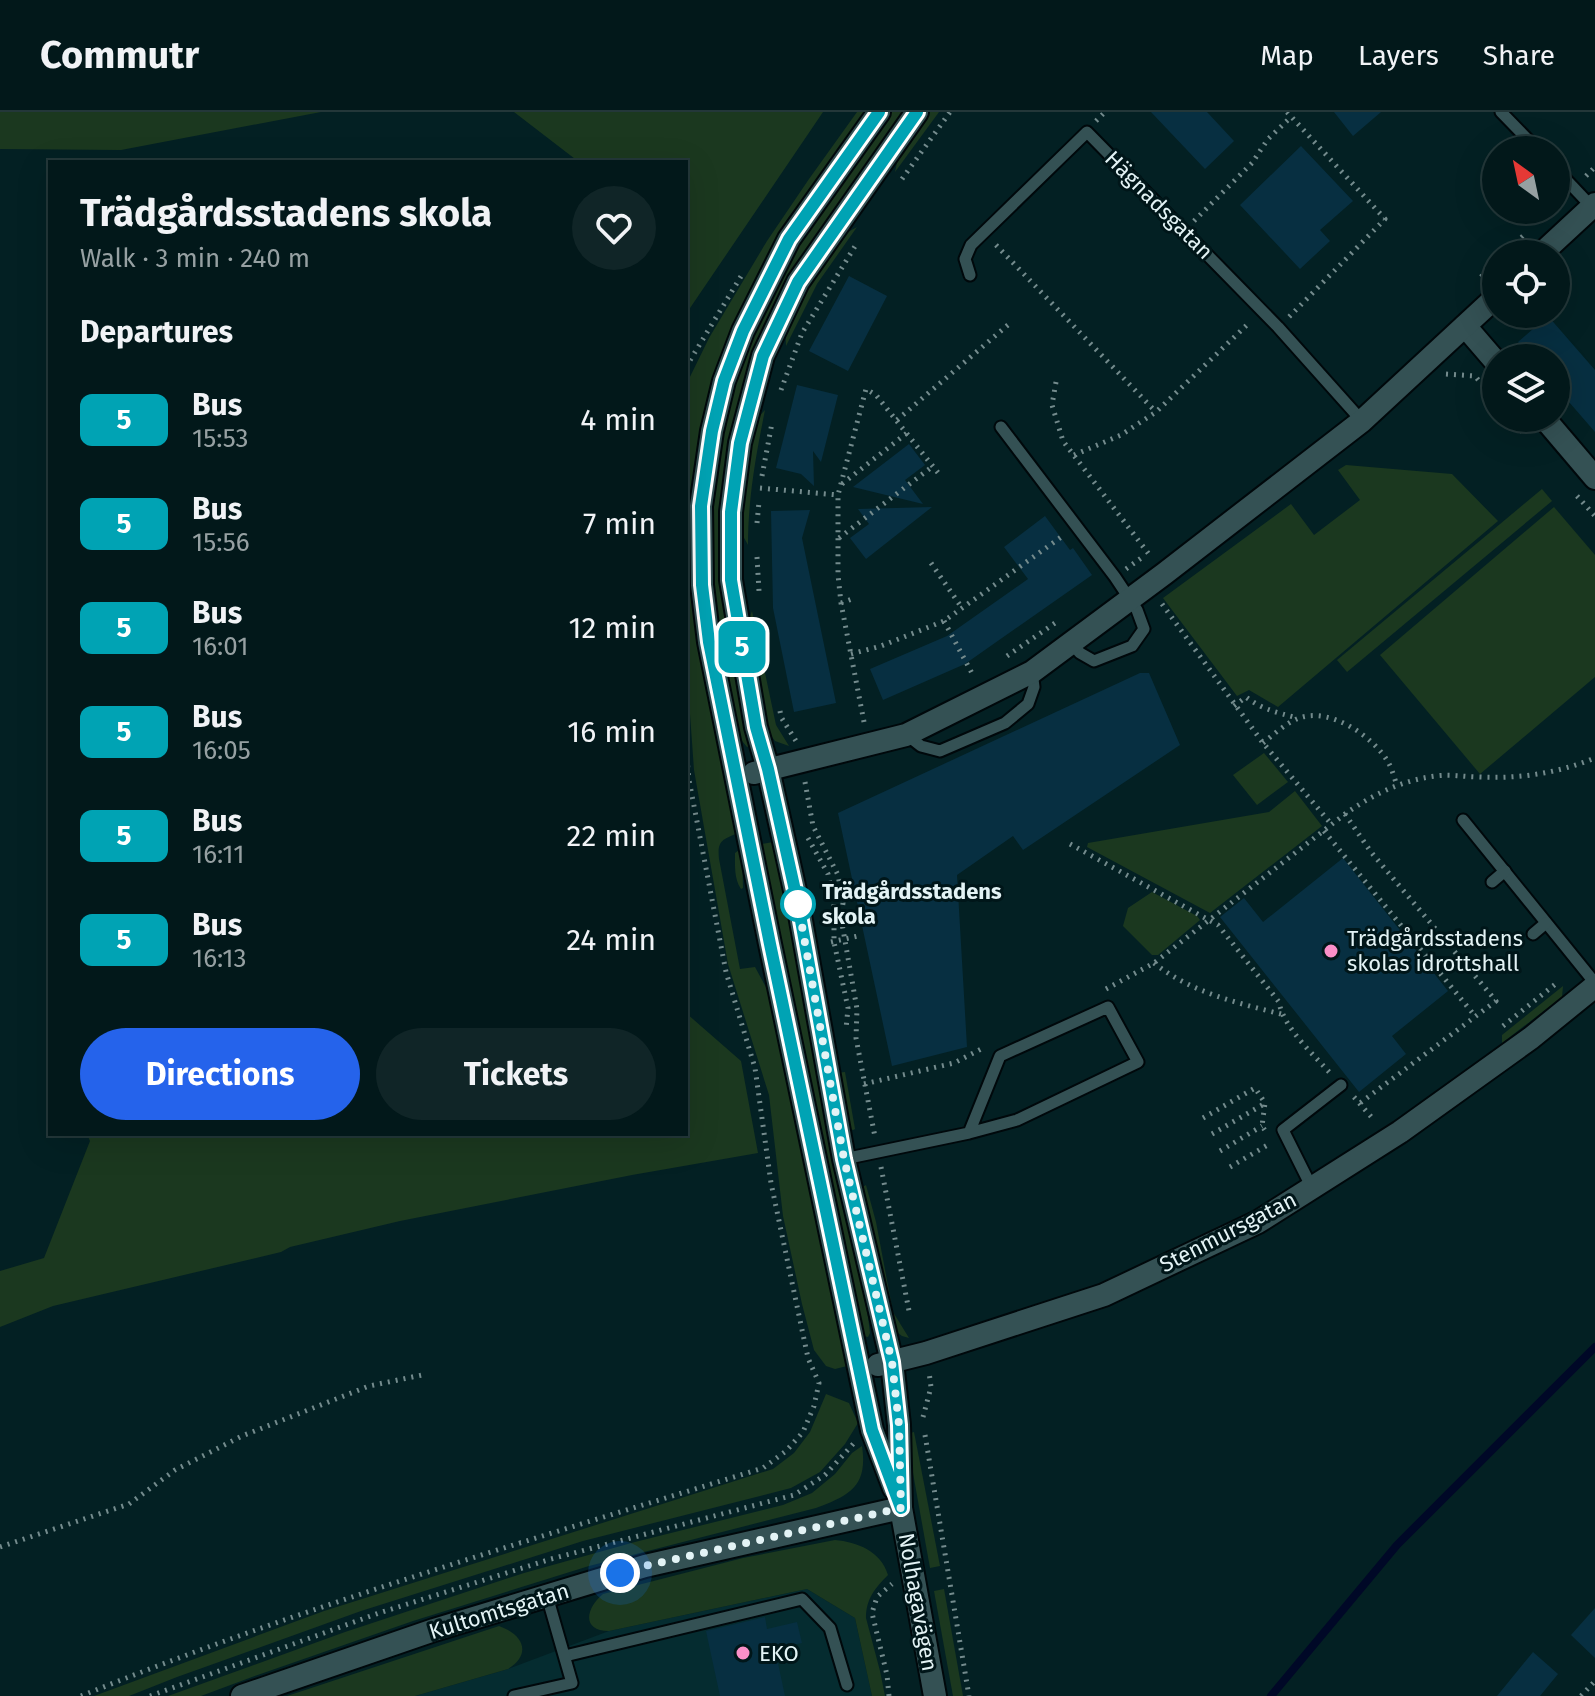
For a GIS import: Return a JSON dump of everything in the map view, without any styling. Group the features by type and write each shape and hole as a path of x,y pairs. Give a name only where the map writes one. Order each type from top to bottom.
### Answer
{"street":[{"name":"Nolhagavägen","path":"879,112 789,239 743,331 724,381 712,431 701,506 702,585 709,642 872,1430 901,1508"},
{"name":"Nolhagavägen","path":"917,112 798,282 763,356 740,443 731,512 731,580 756,727 798,904 844,1159 892,1362 899,1425 901,1508 935,1696"},
{"path":"1556,240 1593,205"},
{"path":"738,777 906,735 1032,672 1362,421 1482,310"},
{"path":"1465,326 1482,346"},
{"path":"1556,432 1595,478"},
{"name":"Stenmursgatan","path":"860,1370 926,1353 1104,1295 1258,1222 1301,1177 1400,1132 1531,1038 1595,985"},
{"name":"Kultomtsgatan","path":"242,1696 434,1630 645,1566 901,1508"}],"lane":[{"path":"1501,112 1524,136"},
{"name":"Hägnadsgatan","path":"970,275 965,259 971,245 1087,132 1262,310 1362,421"},
{"path":"1570,183 1593,205"},
{"path":"1001,427 1115,577 1137,610 1144,629 1132,646 1094,661 1071,643"},
{"path":"906,735 921,746 940,751 1005,723 1028,704 1034,687 1032,672"},
{"path":"1463,820 1595,985"},
{"path":"1492,882 1505,871"},
{"path":"1533,934 1546,923"},
{"path":"844,1159 969,1133 1017,1120 1138,1062 1108,1007 1000,1056 969,1133"},
{"path":"1301,1177 1283,1130 1341,1085"},
{"path":"514,1696 572,1683 547,1596"},
{"path":"565,1656 802,1599 830,1628 847,1685"}],"path":[{"path":"899,184 950,112"},
{"path":"1185,230 1252,163 1289,114 1385,219 1278,327"},
{"path":"984,232 1156,412"},
{"path":"777,401 802,333 862,235"},
{"path":"1474,284 1482,276"},
{"path":"1074,455 1121,435 1156,412 1262,310"},
{"path":"897,420 1009,324"},
{"path":"1056,382 1052,405 1063,441 1164,574"},
{"path":"864,723 841,603 838,495 866,389 876,395 939,474"},
{"path":"757,525 760,488 774,415"},
{"path":"841,484 907,433"},
{"path":"838,538 933,466"},
{"path":"760,488 838,495"},
{"path":"851,654 881,646 944,621 1065,533 1071,541 1081,532"},
{"path":"757,552 759,596"},
{"path":"1115,577 1148,553"},
{"path":"931,563 962,608"},
{"path":"1156,596 1234,706 1332,825"},
{"path":"841,603 852,599"},
{"path":"1004,658 1066,615"},
{"path":"944,621 974,677"},
{"path":"966,682 984,671"},
{"path":"1234,706 1246,697 1270,712 1298,719"},
{"path":"777,701 781,717 796,742 804,739"},
{"path":"1263,743 1298,719 1314,715 1329,718 1364,734 1389,763 1397,785"},
{"path":"851,726 878,718"},
{"path":"1106,989 1154,963 1345,814 1397,785 1455,774 1520,777 1557,772 1595,758"},
{"path":"81,1696 286,1618 763,1468 786,1451 803,1432 819,1383 808,1358 771,1183 755,1068 726,972 688,769"},
{"path":"804,779 813,826 838,875 843,903 841,918 857,1009 856,1038 910,1316"},
{"path":"1345,814 1371,852 1496,1001 1360,1103"},
{"path":"1324,831 1475,1016"},
{"path":"1070,844 1218,925 1279,1002 1281,1014 1304,1043 1374,1120 1384,1114"},
{"path":"823,944 858,936"},
{"path":"1154,963 1168,974 1202,991 1281,1014"},
{"path":"1501,1028 1580,965"},
{"path":"864,1084 954,1063 997,1041"},
{"path":"1203,1118 1255,1088 1265,1103 1262,1126 1301,1177"},
{"path":"1212,1134 1265,1103"},
{"path":"1220,1151 1262,1126"},
{"path":"1230,1167 1272,1142"},
{"path":"0,1547 129,1504 175,1470 242,1436 369,1386 422,1375"},
{"path":"922,1421 969,1696"},
{"path":"150,1696 379,1613 551,1559 794,1495 825,1475 860,1436"},
{"path":"889,1696 872,1613 877,1597 890,1585"},
{"path":"1581,1696 1595,1681"}],"shaded area":[{"path":"807,1589 855,1618 872,1696 415,1696 508,1669 609,1631"}],"green space":[{"path":"0,112 321,112 121,150 0,149"},
{"path":"514,112 823,112 688,311 688,160 576,160"},
{"path":"857,112 870,112 783,234 748,296 725,350 697,473 740,832 722,841 719,859 740,969 755,967 774,1002 847,1366 835,1369 826,1366 814,1350 802,1304 783,1216 769,1095 728,964 694,770 688,702 688,381 709,338 767,241"},
{"path":"889,112 907,112 806,252 729,442 752,745 747,747 738,736 710,598 710,494 732,380 797,243"},
{"path":"929,112 939,112 895,172 899,153"},
{"path":"857,227 817,284 786,346 785,326 808,281 837,238"},
{"path":"765,410 751,493 748,545 738,527 752,424"},
{"path":"1346,465 1452,474 1498,521 1278,707 1249,690 1237,696 1163,598 1291,504 1314,535 1360,500 1338,470"},
{"path":"1542,489 1552,501 1347,672 1337,660"},
{"path":"1554,507 1595,555 1595,677 1480,774 1380,655"},
{"path":"752,611 776,725 789,746 775,741 764,726 745,630"},
{"path":"1264,753 1288,782 1257,805 1233,775"},
{"path":"1295,791 1322,826 1210,913 1087,847 1088,843 1269,812"},
{"path":"773,842 868,1317 868,1337 863,1336 855,1324 757,845"},
{"path":"742,848 741,889 736,876 735,853"},
{"path":"1152,892 1200,920 1158,955 1152,955 1123,926 1128,908"},
{"path":"1563,986 1562,997 1502,1043 1502,1035"},
{"path":"688,1015 741,1061 758,1153 400,1221 53,1306 0,1327 0,1271 44,1258 90,1141 88,1136 688,1136"},
{"path":"845,1072 853,1130 848,1128 834,1073"},
{"path":"866,1185 893,1312 909,1338 893,1329 861,1188"},
{"path":"826,1394 849,1403 858,1423 845,1444 820,1472 791,1488 583,1541 361,1611 129,1696 94,1696 324,1611 773,1469 794,1453 810,1432"},
{"path":"914,1432 940,1566 930,1568 906,1434"},
{"path":"862,1446 862,1471 854,1487 816,1508 589,1566 413,1621 201,1696 168,1696 345,1632 524,1573 783,1505 812,1493"},
{"path":"835,1540 867,1549 880,1560 888,1575 872,1594 866,1618 885,1696 872,1696 855,1618 807,1589 609,1631 600,1630 590,1623 590,1612 603,1594 743,1558"},
{"path":"944,1589 963,1696 953,1696 934,1591"},
{"path":"499,1626 514,1634 522,1644 520,1657 508,1669 415,1696 287,1696"}],"building":[{"path":"1151,112 1207,112 1234,141 1205,169"},
{"path":"1334,112 1381,112 1353,136"},
{"path":"1301,146 1353,201 1320,230 1330,241 1300,269 1240,205"},
{"path":"849,276 887,296 848,371 809,351"},
{"path":"1534,328 1558,328 1595,370 1595,432 1570,403 1570,344 1518,342"},
{"path":"797,385 838,395 821,462 813,451 814,486 801,474 776,468"},
{"path":"909,444 925,465 905,480 923,504 853,487"},
{"path":"932,507 866,559 850,538 869,524 858,509"},
{"path":"810,510 802,538 836,703 794,712 773,608 771,511"},
{"path":"1045,516 1092,575 965,664 883,700 870,669 947,636 1028,579 1004,547"},
{"name":"Trädgårdsstadens skola","path":"1140,673 1149,673 1180,745 1023,850 1013,836 957,875 967,1047 892,1066 838,813"},
{"name":"Trädgårdsstadens skolas idrottshall","path":"1343,858 1448,991 1392,1036 1406,1054 1359,1092 1220,917 1244,898 1263,922"},
{"path":"1595,1608 1595,1658 1571,1635"},
{"name":"EKO","path":"765,1617 767,1629 797,1622 802,1643 775,1649 785,1696 720,1696 706,1631"},
{"path":"1533,1652 1558,1674 1540,1696 1497,1696"}],"waterway":[{"path":"1271,1696 1397,1545 1595,1347"}],"bus line":[{"name":"5","path":"879,112 789,239 743,331 724,381 712,431 701,506 702,585 709,642 872,1430 901,1508 899,1425 892,1362 844,1159 798,904 756,727 731,580 731,512 740,443 763,356 798,282 917,112"}],"place":[{"name":"Trädgårdsstadens skola","path":"798,904"},
{"name":"Trädgårdsstadens skolas idrottshall","path":"1331,951"},
{"name":"EKO","path":"743,1653"}],"route":[{"path":"620,1573 901,1508 899,1425 892,1362 844,1159 798,904"}]}
